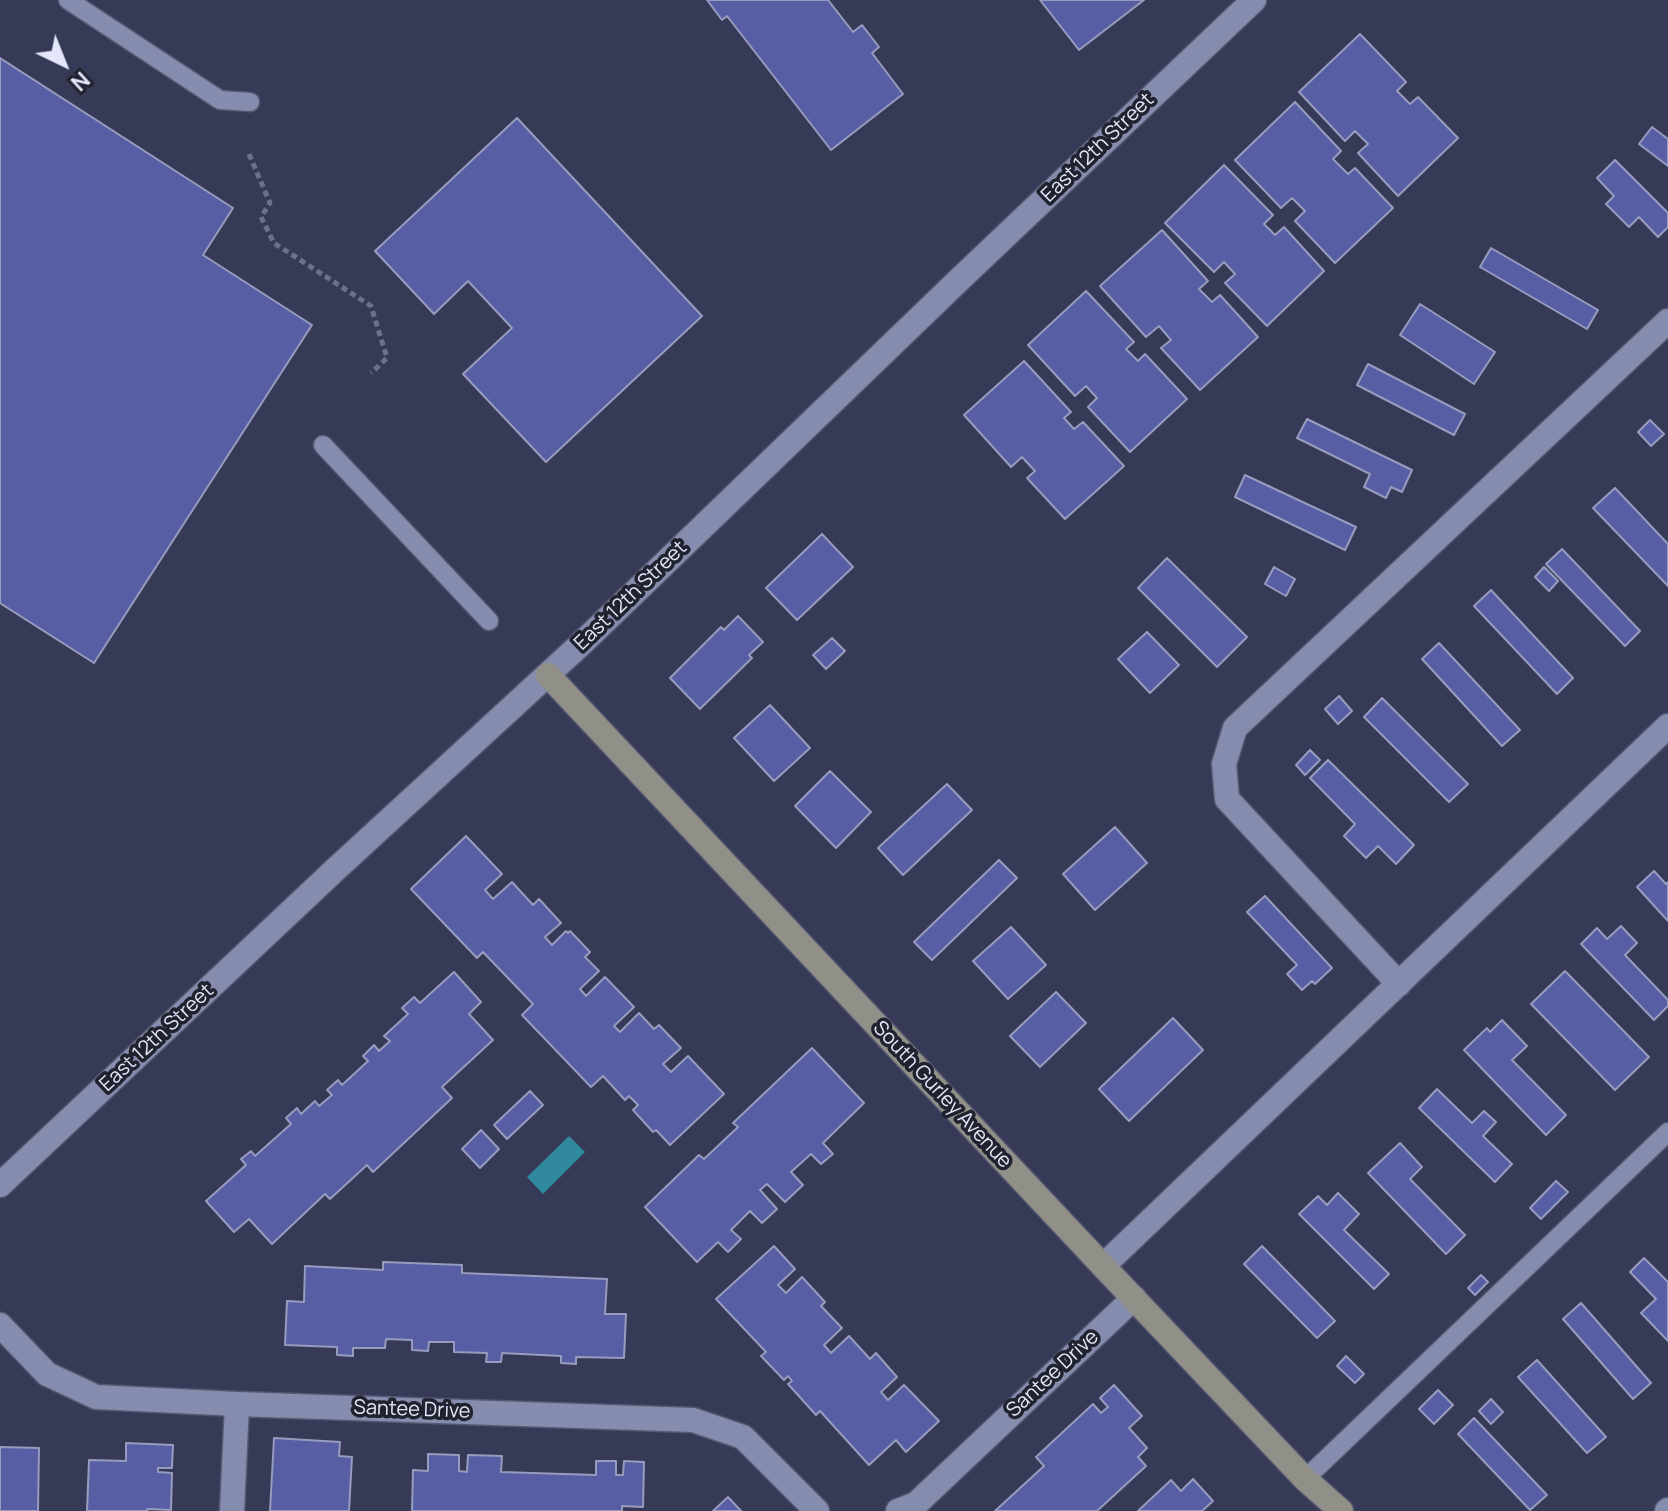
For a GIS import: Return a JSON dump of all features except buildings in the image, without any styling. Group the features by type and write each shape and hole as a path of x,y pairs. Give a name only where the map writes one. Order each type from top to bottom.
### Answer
{"street":[{"name":"East 12th Street","path":"0,1185 548,675 1254,0"},
{"path":"1399,984 1227,799 1224,764 1235,728 1668,321"},
{"name":"South Gurley Avenue","path":"548,675 1305,1479 1341,1511"},
{"path":"1103,1266 1399,984 1663,741"},
{"name":"Santee Drive","path":"898,1511 916,1504 1134,1298"},
{"name":"Santee Drive","path":"0,1325 47,1374 96,1397 693,1420 743,1437 817,1511"},
{"path":"232,1511 237,1404"}],"lane":[{"path":"68,0 220,100 250,102"},
{"path":"323,445 489,621"},
{"path":"1305,1479 1668,1132"}],"path":[{"path":"249,154 270,203 261,217 274,243 371,306 387,358 371,373"}],"shaded area":[{"path":"569,1136 585,1152 543,1194 527,1177"}]}
